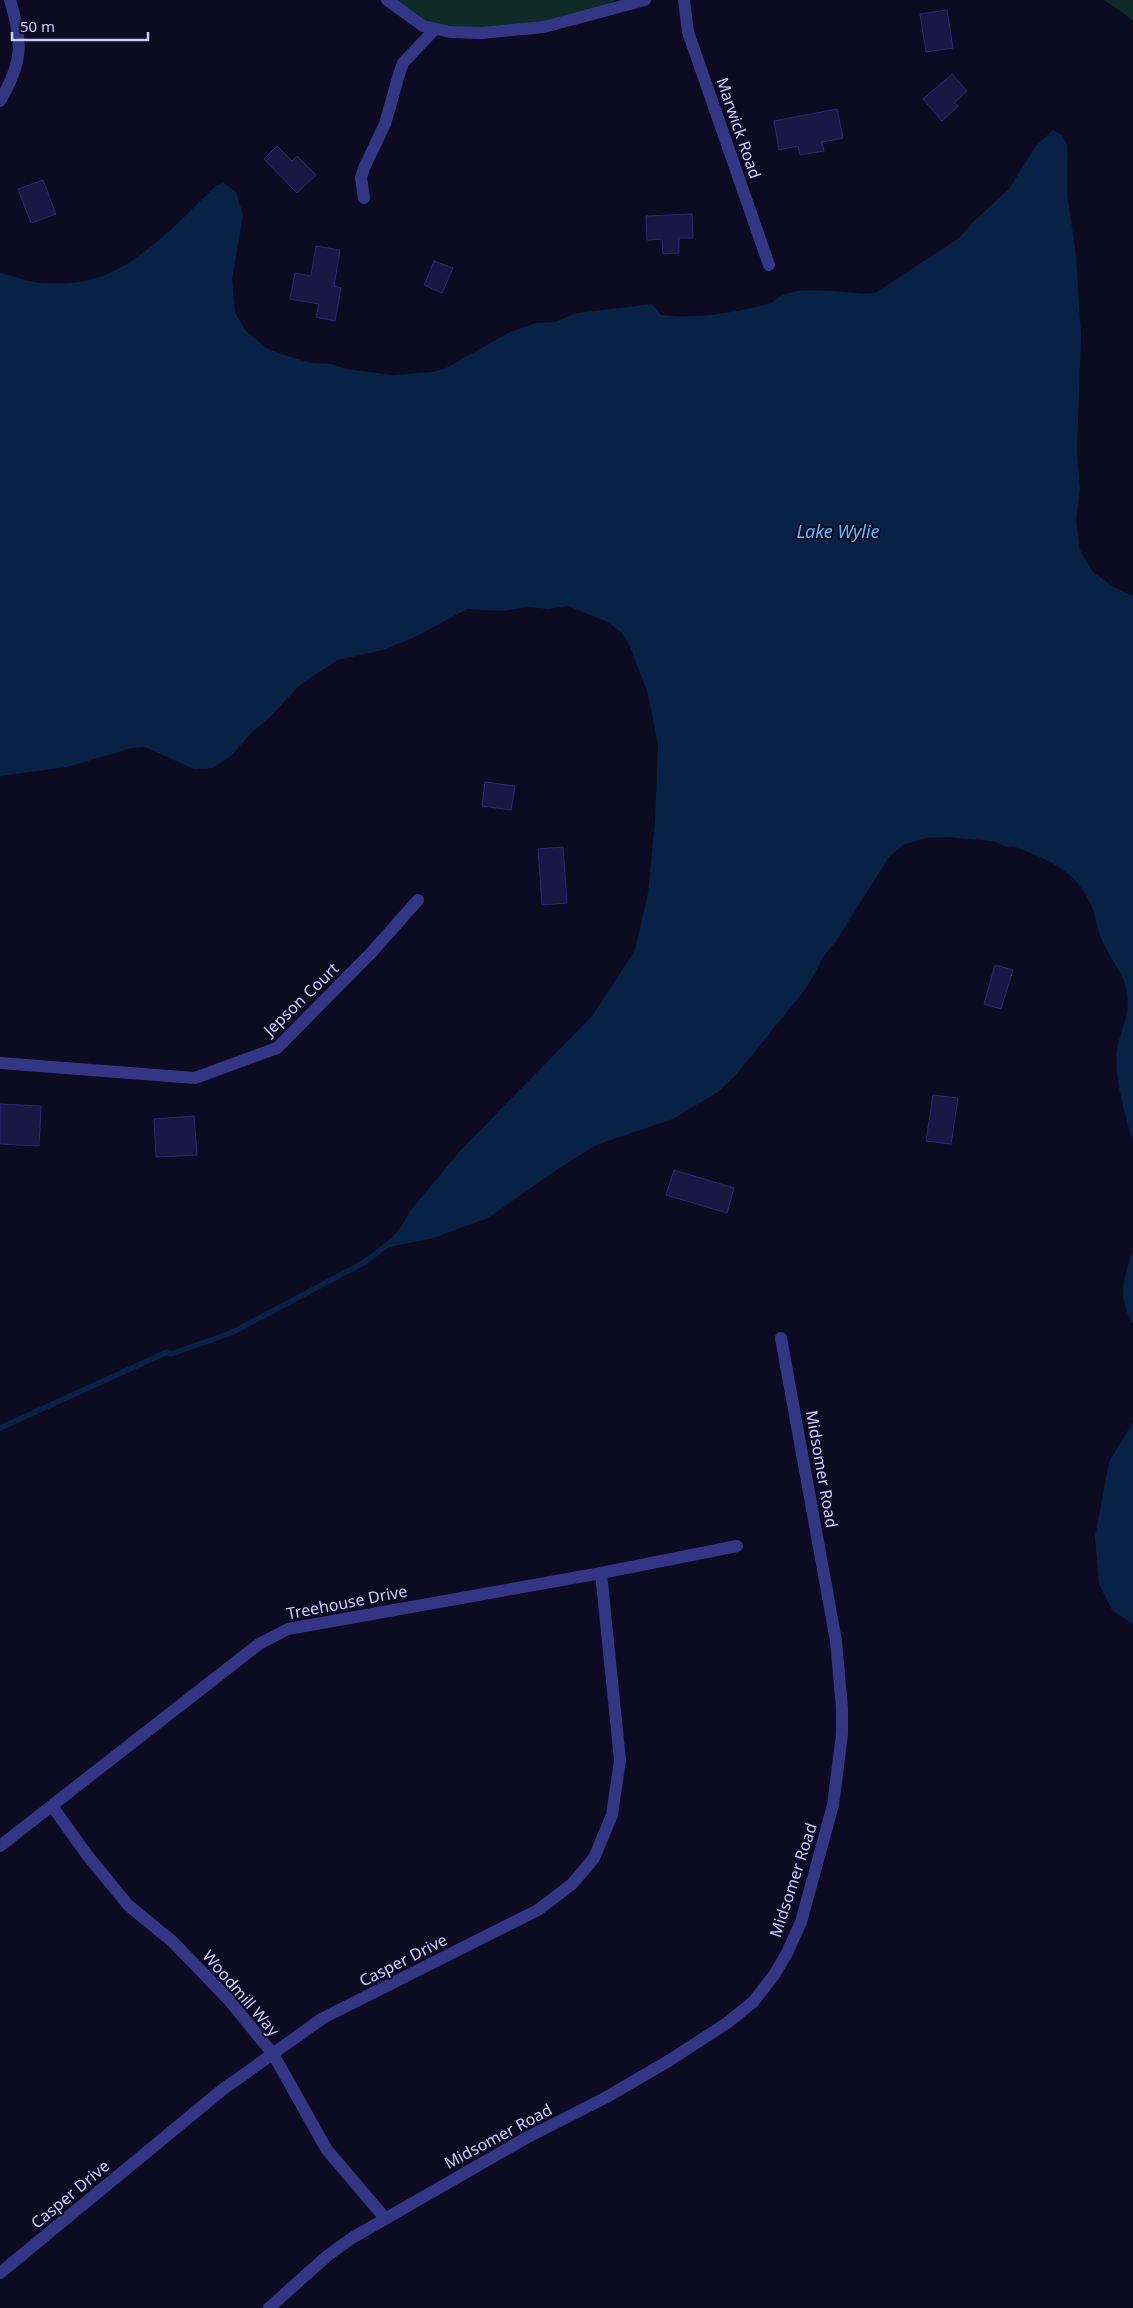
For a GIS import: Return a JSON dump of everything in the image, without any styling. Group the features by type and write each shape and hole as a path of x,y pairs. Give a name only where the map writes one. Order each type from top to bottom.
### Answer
{"street":[{"path":"0,101 17,64 20,46 19,28 10,0"},
{"path":"387,0 414,22 434,30 482,32 544,27 644,0"},
{"name":"Marwick Road","path":"684,0 688,32 769,265"},
{"path":"364,198 361,178 386,124 400,71 404,63 434,30"},
{"name":"Jepson Court","path":"0,1063 195,1078 277,1048 371,953 418,900"},
{"name":"Midsomer Road","path":"269,2308 327,2256 385,2218 518,2143 605,2098 727,2023 753,2002 774,1975 790,1945 801,1922 833,1805 842,1734 842,1708 836,1641 781,1338"},
{"name":"Treehouse Drive","path":"0,1846 259,1644 288,1629 602,1573 737,1546"},
{"name":"Casper Drive","path":"0,2273 222,2090 323,2018 538,1910 572,1884 594,1858 612,1815 620,1760 602,1573"},
{"name":"Woodmill Way","path":"52,1806 87,1855 128,1905 173,1942 228,1999 273,2054 326,2150 385,2218"}],"green space":[{"path":"393,0 615,0 609,6 531,24 473,28 426,23"},
{"path":"1104,0 1133,0 1133,20"}],"water":[{"name":"Lake Wylie","path":"1053,130 1062,135 1067,145 1067,194 1076,254 1081,336 1077,450 1080,490 1076,520 1080,550 1092,571 1112,586 1133,596 1133,1140 1121,1096 1116,1061 1118,1043 1128,1007 1126,985 1102,940 1092,907 1078,883 1049,861 1013,846 1007,847 993,841 946,837 926,838 903,845 889,857 836,941 824,956 807,987 736,1075 718,1092 673,1119 596,1145 488,1218 430,1239 384,1248 402,1225 410,1211 459,1152 593,1015 635,950 648,893 655,821 658,745 648,694 631,649 622,633 608,622 568,606 548,609 530,607 501,611 467,609 415,637 383,650 338,660 300,685 269,718 251,733 232,755 214,768 194,769 145,747 132,748 67,767 0,776 0,273 41,283 74,283 98,278 136,258 171,229 217,185 224,183 236,192 243,215 232,279 235,313 246,331 266,348 312,363 332,364 346,369 393,375 433,372 446,368 510,332 536,323 555,322 577,313 652,304 661,315 703,316 744,310 772,303 781,296 793,292 875,293 959,238 973,222 1009,189 1036,146"},
{"path":"1133,1251 1133,1324 1125,1305 1123,1288"},
{"path":"1133,1422 1133,1624 1112,1610 1099,1584 1095,1537 1109,1462"}],"building":[{"path":"947,10 953,48 926,52 920,14"},
{"path":"952,74 967,91 954,103 958,106 942,121 923,99"},
{"path":"837,109 843,138 822,142 824,151 800,155 798,146 779,150 774,121"},
{"path":"277,146 292,161 297,156 316,175 297,193 264,159"},
{"path":"43,180 56,214 31,223 18,189"},
{"path":"692,214 693,238 679,238 679,253 663,254 662,239 647,240 646,216"},
{"path":"316,246 340,250 334,286 341,288 335,321 316,317 319,304 290,299 295,273 311,276"},
{"path":"434,261 453,268 442,293 424,285"},
{"path":"485,782 515,786 511,810 482,806"},
{"path":"563,847 567,903 542,905 538,849"},
{"path":"995,965 1013,970 1001,1009 984,1004"},
{"path":"933,1095 958,1098 951,1144 926,1141"},
{"path":"0,1104 41,1106 39,1146 0,1144"},
{"path":"194,1116 197,1155 156,1157 154,1119"},
{"path":"674,1170 734,1188 727,1213 666,1195"}],"waterway":[{"path":"0,1428 167,1352 171,1354 231,1333 365,1262 391,1242"}]}
